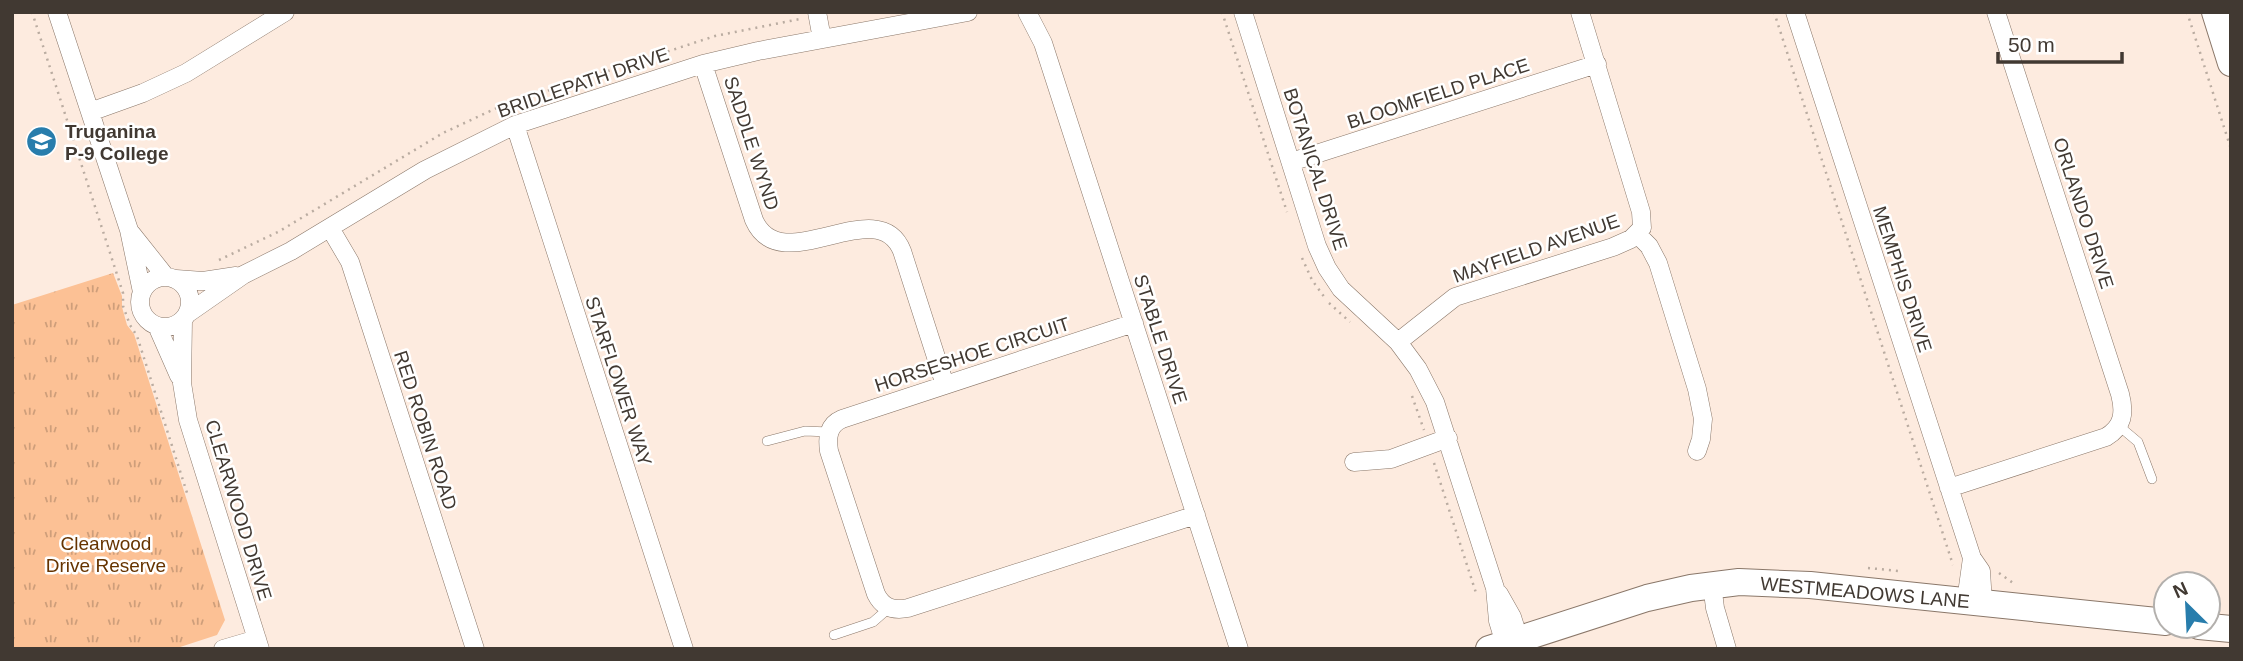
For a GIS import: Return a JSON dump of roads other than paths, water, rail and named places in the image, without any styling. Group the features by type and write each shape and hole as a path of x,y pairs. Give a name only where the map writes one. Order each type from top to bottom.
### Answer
{"street":[{"path":"57,12 129,230 142,292 140,308 149,323 171,327 185,317 190,307 189,294 186,288 171,278 129,230"},
{"path":"817,12 829,38"},
{"path":"828,12 829,38"},
{"name":"BRIDLEPATH DRIVE","path":"185,317 243,275 330,228 425,170 515,125 704,64 968,12"},
{"name":"STABLE DRIVE","path":"1027,12 1043,43 1239,649"},
{"name":"STABLE DRIVE","path":"1040,12 1043,43"},
{"name":"BOTANICAL DRIVE","path":"1243,12 1317,246 1327,268 1341,289 1398,342 1418,369 1435,402 1495,588 1498,621 1504,644"},
{"name":"MAYFIELD AVENUE","path":"1398,342 1455,297 1613,247 1637,234 1642,228 1641,212 1580,12"},
{"name":"MEMPHIS DRIVE","path":"1795,12 1972,558 1975,602"},
{"name":"ORLANDO DRIVE","path":"1996,12 2120,394 2123,411 2119,426"},
{"path":"2215,12 2231,64"},
{"path":"90,112 143,93 186,73 282,13"},
{"name":"SADDLE WYND","path":"704,64 754,220 762,235 784,243 870,229 891,234 902,251 945,384"},
{"name":"BLOOMFIELD PLACE","path":"1291,162 1597,64"},
{"name":"STARFLOWER WAY","path":"515,125 684,649"},
{"name":"RED ROBIN ROAD","path":"330,228 350,262 475,649"},
{"path":"1637,234 1649,246 1658,263 1697,389 1703,419 1697,451"},
{"name":"BRIDLEPATH DRIVE","path":"171,278 203,281 243,275"},
{"path":"142,292 152,281 171,278"},
{"name":"CLEARWOOD DRIVE","path":"185,317 182,383 188,420 259,644"},
{"name":"HORSESHOE CIRCUIT","path":"829,432 836,421 1134,323"},
{"name":"CLEARWOOD DRIVE","path":"157,326 182,383"},
{"path":"1950,488 2098,441 2119,426"},
{"path":"829,432 829,451 876,594 889,608 908,608 1196,515"},
{"path":"1354,462 1391,459 1448,439"},
{"name":"WESTMEADOWS LANE","path":"1504,644 1647,598 1712,584 1774,582 2152,621"},
{"path":"1712,584 1715,608 1727,649"},
{"path":"223,649 259,644"}],"lane":[{"path":"2119,426 2138,442 2152,479"},
{"path":"767,441 806,430 829,432"},
{"path":"834,635 873,622 889,608"}],"place":[{"name":"Truganina P-9 College","path":"42,142"}],"park label":[{"name":"Clearwood Drive Reserve","path":"106,554"}]}
